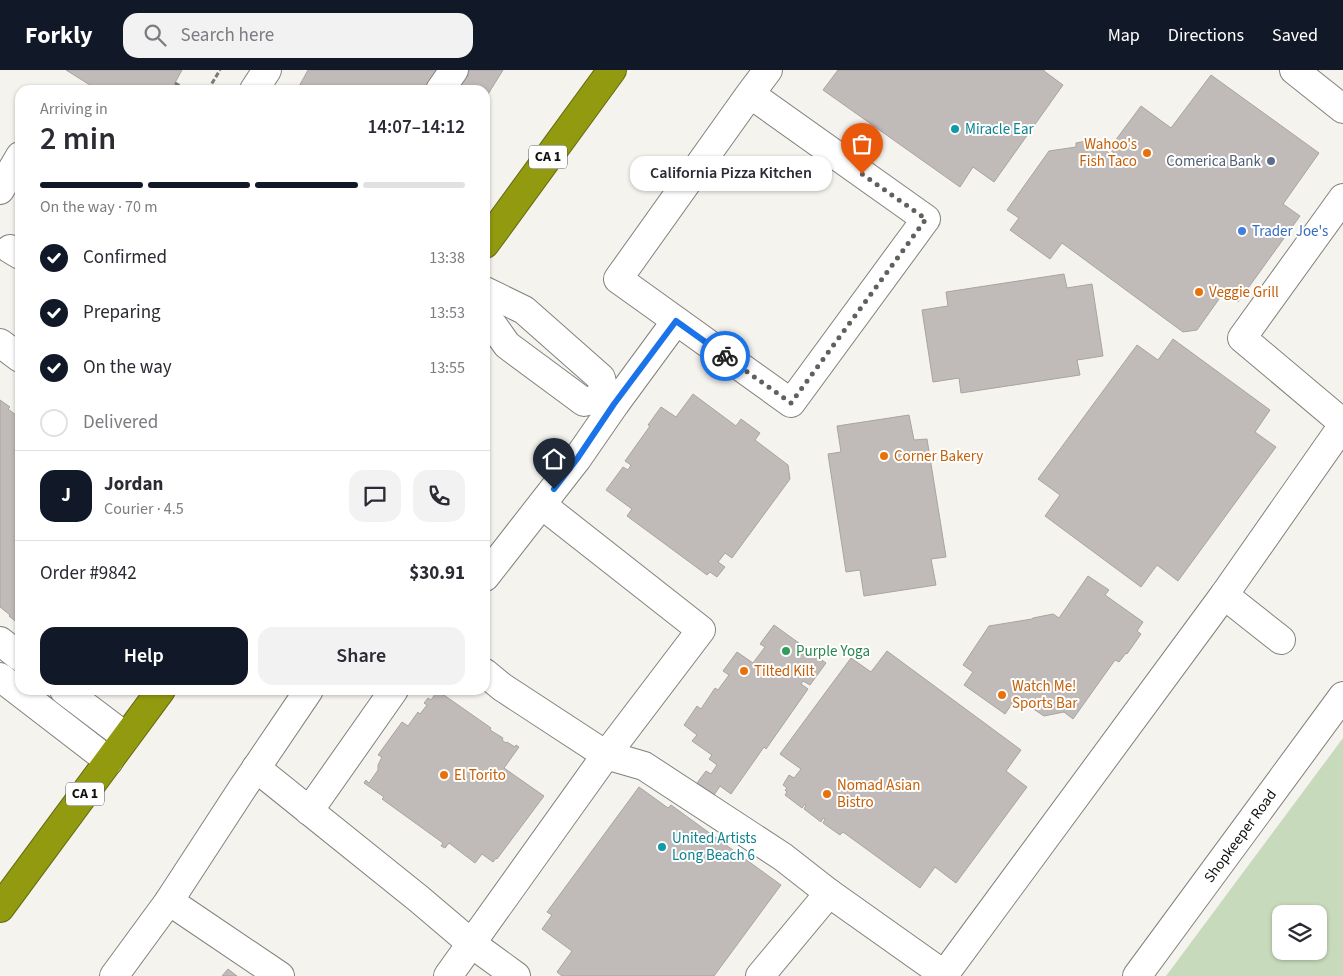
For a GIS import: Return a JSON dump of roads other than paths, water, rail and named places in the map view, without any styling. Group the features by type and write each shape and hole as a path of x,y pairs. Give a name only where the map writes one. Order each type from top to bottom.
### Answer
{"highway":[{"name":"CA 1","path":"490,237 612,70"},
{"name":"CA 1","path":"0,908 157,695"}],"street":[{"path":"257,85 267,70"},
{"path":"444,85 454,70"},
{"path":"750,94 926,219 791,403 618,279 750,94 768,70"},
{"path":"1294,70 1343,109"},
{"path":"0,190 15,164"},
{"path":"490,677 502,687 606,755 644,766 783,857 829,893 945,975 1224,595 1343,424 1242,338 1343,198"},
{"path":"490,293 524,310 600,378 610,400"},
{"path":"490,321 507,345 584,402 610,400"},
{"path":"490,571 577,459 610,400 676,321"},
{"path":"0,343 15,354"},
{"path":"448,976 606,755 701,630 542,505"},
{"path":"1224,595 1281,640"},
{"path":"0,641 15,652"},
{"path":"0,677 15,689"},
{"path":"23,695 109,761"},
{"path":"71,695 126,737"},
{"path":"114,976 169,901 306,695"},
{"path":"309,811 390,695"},
{"name":"Shopkeeper Road","path":"1137,976 1343,696"},
{"path":"256,768 472,944 516,976"},
{"path":"760,976 829,893"},
{"path":"169,901 280,976"}],"place":[{"name":"Miracle Ear","path":"955,129"},
{"name":"Wahoo's Fish Taco","path":"1147,153"},
{"name":"Comerica Bank","path":"1271,161"},
{"name":"California Pizza Kitchen","path":"862,174"},
{"name":"Trader Joe's","path":"1242,231"},
{"name":"Veggie Grill","path":"1199,292"},
{"name":"Corner Bakery","path":"884,456"},
{"name":"Purple Yoga","path":"786,651"},
{"name":"Tilted Kilt","path":"744,671"},
{"name":"Watch Me! Sports Bar","path":"1002,695"},
{"name":"El Torito","path":"444,775"},
{"name":"Nomad Asian Bistro","path":"827,794"},
{"name":"United Artists Long Beach 6","path":"662,847"}]}
